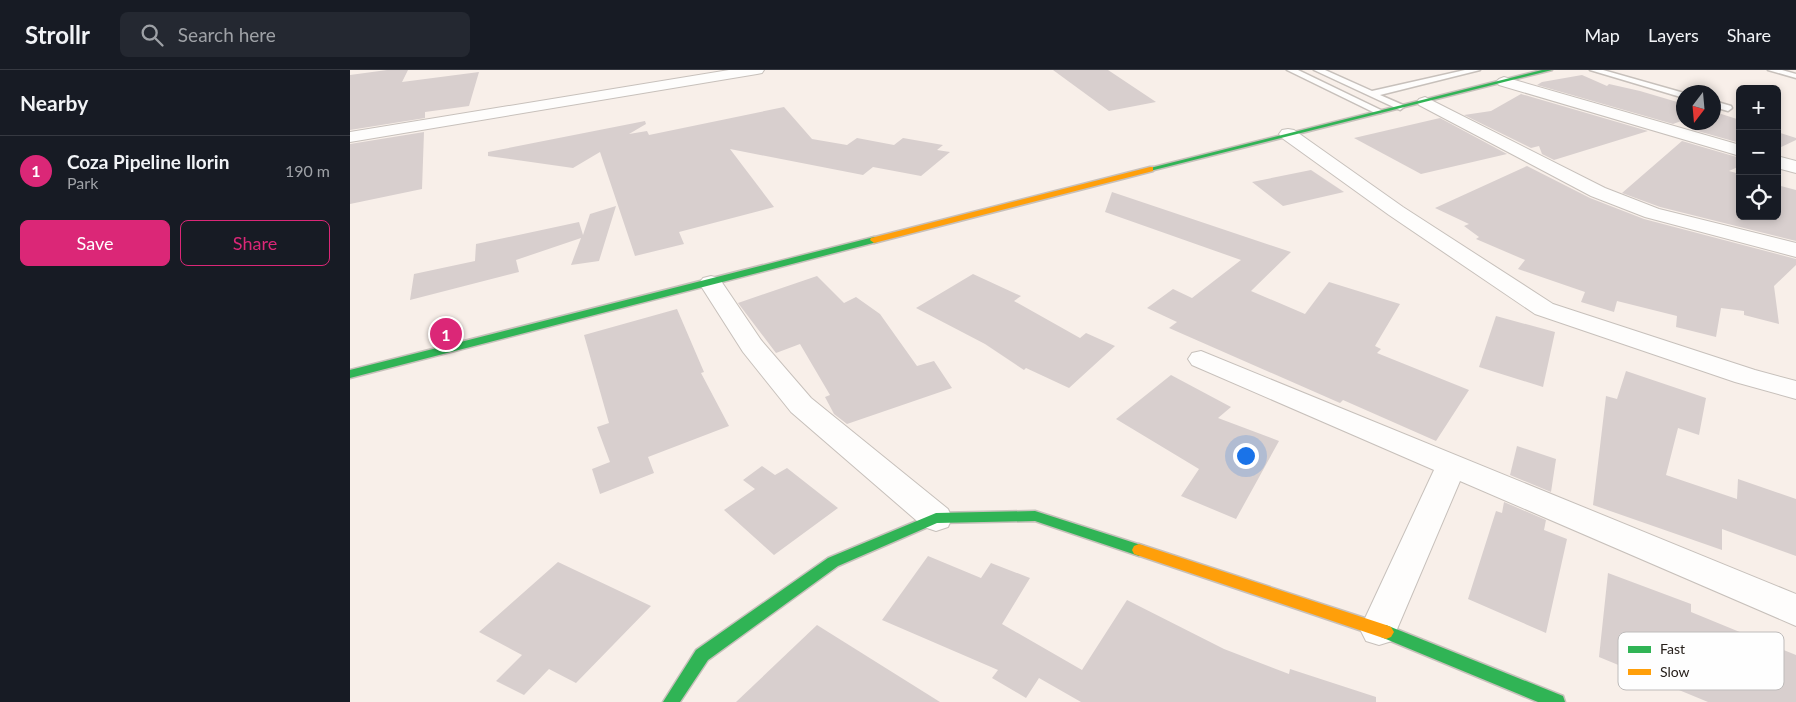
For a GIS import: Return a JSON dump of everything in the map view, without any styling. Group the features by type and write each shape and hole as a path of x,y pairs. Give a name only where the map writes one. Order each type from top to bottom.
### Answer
{"main road":[{"path":"350,374 1378,111 1425,102 1549,70"},
{"path":"670,702 702,655 833,562 936,518 1035,516 1379,629 1558,702"}],"street":[{"path":"350,137 629,84 757,70"},
{"path":"1504,82 1736,150"},
{"path":"1425,102 1598,192 1652,213 1796,250"},
{"path":"1288,134 1396,211 1544,309 1745,376 1796,390"},
{"path":"1781,163 1796,167"},
{"path":"711,283 752,346 801,405 936,518"},
{"path":"1201,359 1796,610"},
{"path":"1379,629 1452,464"}],"lane":[{"path":"1290,70 1378,111"},
{"path":"1318,70 1400,107"},
{"path":"1371,94 1476,70"},
{"path":"1594,70 1676,94"},
{"path":"1772,70 1796,76"},
{"path":"1721,106 1728,108"}],"building":[{"path":"387,70 408,70 402,82 479,72 469,106 425,112 425,118 350,130 350,75"},
{"path":"1053,70 1108,70 1156,102 1109,111"},
{"path":"1582,75 1607,86 1609,84 1640,91 1676,102 1676,123 1673,124 1537,85 1542,82"},
{"path":"1521,94 1648,131 1554,160 1542,154 1539,146 1531,148 1464,115 1491,111"},
{"path":"784,107 812,139 847,145 857,138 894,145 903,138 943,145 937,150 950,152 921,176 873,167 863,175 730,149 774,207 679,232 684,244 635,256 600,152 573,168 488,156 488,152 645,121 646,124 629,134 647,131 649,135"},
{"path":"1721,114 1736,119 1736,142 1694,130 1721,130"},
{"path":"1440,118 1507,154 1421,174 1354,138"},
{"path":"424,132 422,189 350,204 350,144"},
{"path":"1781,133 1796,138 1796,140 1781,147"},
{"path":"1682,141 1736,157 1736,168 1729,171 1736,173 1736,220 1781,220 1781,186 1796,190 1796,241 1660,207 1622,193"},
{"path":"1527,166 1590,198 1644,219 1796,259 1796,265 1774,286 1779,324 1744,315 1744,311 1721,308 1716,337 1676,327 1677,316 1617,301 1614,312 1581,302 1585,292 1518,269 1525,260 1476,239 1479,237 1464,226 1469,224 1435,208"},
{"path":"1311,170 1344,192 1283,206 1252,182"},
{"path":"1112,192 1291,252 1251,291 1305,314 1329,282 1400,304 1375,346 1381,349 1377,353 1469,390 1436,441 1343,400 1340,403 1169,328 1177,322 1147,308 1173,289 1192,298 1241,260 1105,212"},
{"path":"616,206 599,261 571,265 581,238 516,260 519,272 410,300 414,274 475,261 476,244 579,222 583,235 590,214"},
{"path":"973,274 1021,296 1014,301 1080,338 1086,333 1115,346 1069,388 1026,368 1024,370 985,344 916,308"},
{"path":"817,276 844,303 856,297 880,314 917,366 934,361 952,388 847,424 834,414 825,397 830,395 800,344 776,353 738,303"},
{"path":"677,309 704,372 701,373 729,426 648,457 654,473 600,494 592,469 610,462 597,427 609,423 584,335"},
{"path":"1496,316 1555,332 1543,387 1479,367"},
{"path":"1626,371 1706,398 1699,435 1678,428 1666,475 1737,499 1738,479 1796,499 1796,556 1722,529 1722,550 1593,505 1606,396 1617,399"},
{"path":"1171,375 1231,407 1218,418 1279,441 1236,519 1181,496 1199,469 1116,419"},
{"path":"1517,446 1556,459 1551,492 1510,475"},
{"path":"762,466 775,475 787,468 838,508 774,555 724,510 755,489 743,480"},
{"path":"1504,502 1546,520 1544,530 1567,539 1546,633 1468,599 1496,511 1502,513"},
{"path":"928,556 981,578 991,563 1030,578 1002,624 1082,670 1127,600 1224,649 1289,674 1290,669 1376,697 1376,702 1081,702 1039,678 1026,698 992,678 998,670 882,620"},
{"path":"558,562 651,606 576,683 549,669 524,695 496,681 522,655 479,632"},
{"path":"1608,573 1691,604 1691,612 1740,632 1618,632 1618,665 1599,657"},
{"path":"817,625 940,702 736,702"},
{"path":"1784,650 1796,655 1796,702 1708,702 1679,690 1784,690"}],"traffic: fast":[{"path":"1150,169 1549,70"},
{"path":"350,374 874,240"},
{"path":"671,702 702,655 833,562 936,518 1035,516 1139,550"},
{"path":"1386,632 1557,702"}],"traffic: slow":[{"path":"874,240 1150,169"},
{"path":"1139,550 1386,632"}],"place":[{"name":"Coza Pipeline Ilorin","path":"446,334"}]}
